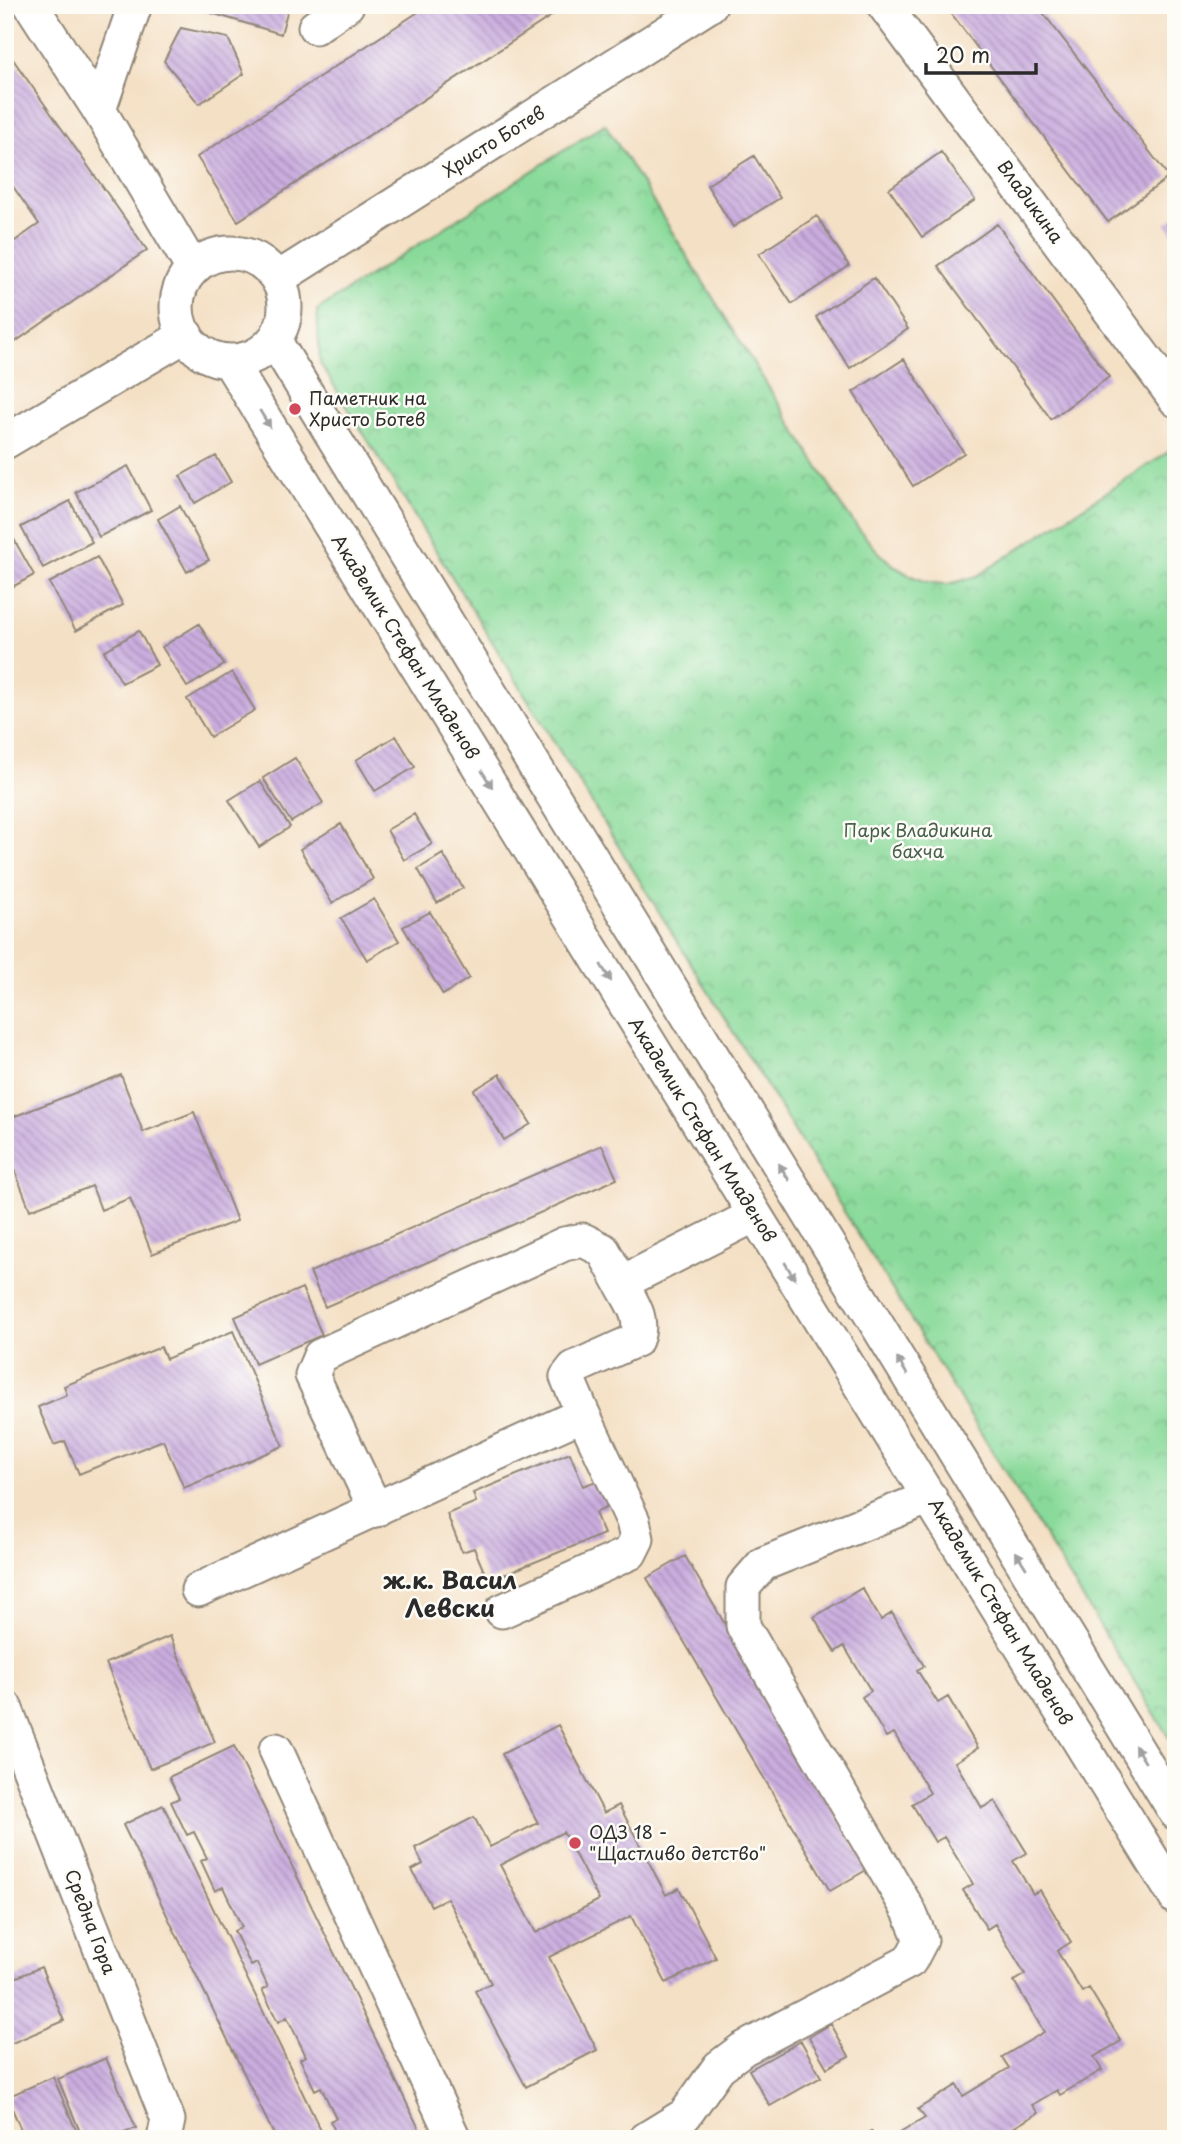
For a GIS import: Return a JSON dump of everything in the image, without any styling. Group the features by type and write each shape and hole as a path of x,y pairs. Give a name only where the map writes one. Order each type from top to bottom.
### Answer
{"street":[{"path":"31,5 99,110 193,269"},
{"path":"99,110 135,5"},
{"path":"315,27 347,5"},
{"name":"Христо Ботев","path":"277,279 710,5"},
{"name":"Владикина","path":"884,5 1176,400"},
{"path":"231,253 248,256 264,264 277,279 284,293 285,311 281,328 274,340 258,354 241,360 206,356 192,345 182,330 177,313 178,295 185,278 193,269 213,256 231,253"},
{"path":"5,442 186,335"},
{"path":"274,340 1176,1813"},
{"name":"Академик Стефан Младенов","path":"229,360 1176,1898"},
{"path":"621,1283 755,1215"},
{"path":"376,1510 312,1375 320,1356 564,1244 583,1240 603,1250 638,1316 641,1328 636,1340 574,1368 567,1377 634,1521 637,1539 630,1553 502,1611"},
{"path":"198,1590 583,1414"},
{"path":"646,2139 684,2115 719,2067 743,2049 910,1961 920,1940 909,1911 743,1626 743,1587 763,1564 930,1497"},
{"name":"Средна Гора","path":"5,1707 168,2120 164,2139"},
{"path":"276,1750 454,2139"}],"green space":[{"name":"Парк Владикина бахча","path":"605,124 846,512 876,549 900,570 929,582 945,584 977,576 1176,447 1176,1749 320,363 317,310"}],"building":[{"path":"207,5 289,5 281,34 205,11"},
{"path":"429,5 568,5 238,221 197,157"},
{"path":"945,5 1037,5 1169,177 1108,222"},
{"path":"181,28 228,38 244,74 199,104 164,61"},
{"path":"5,48 147,250 5,349 5,248 39,224 5,175"},
{"path":"941,152 975,200 922,237 889,189"},
{"path":"754,156 780,198 733,227 707,185"},
{"path":"817,216 849,266 792,304 759,254"},
{"path":"1176,216 1176,237 1166,224"},
{"path":"997,224 1109,377 1051,419 938,266"},
{"path":"874,278 908,329 850,368 816,317"},
{"path":"904,359 964,453 913,486 853,392"},
{"path":"216,456 231,482 195,503 180,476"},
{"path":"128,466 151,510 99,537 76,492"},
{"path":"70,501 92,542 43,568 21,527"},
{"path":"180,506 209,560 187,572 158,519"},
{"path":"7,527 34,575 5,591 5,528"},
{"path":"97,557 123,605 76,631 49,583"},
{"path":"199,624 224,665 187,687 162,647"},
{"path":"139,631 157,665 122,683 104,651"},
{"path":"232,672 255,710 210,737 187,699"},
{"path":"396,736 415,767 375,791 356,760"},
{"path":"295,758 323,803 291,822 263,778"},
{"path":"260,781 290,827 259,847 229,800"},
{"path":"414,814 432,844 404,860 387,830"},
{"path":"341,824 373,879 332,903 300,849"},
{"path":"443,854 463,888 437,903 418,869"},
{"path":"374,899 399,941 367,960 341,918"},
{"path":"430,912 469,978 443,995 403,927"},
{"path":"500,1074 531,1124 504,1140 474,1090"},
{"path":"121,1075 143,1132 194,1112 237,1221 152,1254 130,1198 101,1210 92,1186 30,1210 5,1145 5,1120"},
{"path":"602,1145 617,1179 325,1307 310,1272"},
{"path":"302,1288 322,1335 255,1364 235,1317"},
{"path":"233,1331 283,1446 184,1488 163,1440 79,1474 65,1441 54,1445 38,1407 67,1395 64,1386 161,1347 166,1359"},
{"path":"570,1453 583,1486 599,1480 610,1506 595,1513 604,1534 488,1581 474,1548 462,1552 447,1514 476,1502 473,1493"},
{"path":"685,1556 868,1869 830,1891 647,1578"},
{"path":"862,1588 881,1620 892,1613 924,1666 917,1670 938,1703 948,1697 978,1748 955,1762 982,1808 995,1801 1027,1853 1013,1861 1033,1894 1040,1890 1071,1942 1057,1951 1082,1992 1089,1988 1121,2041 1094,2057 1102,2070 1060,2095 1057,2090 1032,2105 1038,2113 995,2139 890,2139 925,2118 918,2109 957,2085 963,2096 1009,2068 1002,2057 1044,2032 1014,1981 1025,1974 995,1924 987,1929 963,1890 973,1884 944,1837 935,1842 912,1804 930,1793 894,1733 886,1737 862,1697 871,1691 844,1646 835,1652 814,1617"},
{"path":"170,1636 215,1742 150,1769 106,1663"},
{"path":"558,1725 604,1813 619,1805 666,1895 679,1888 716,1958 666,1983 631,1916 549,1957 597,2050 526,2087 475,1991 491,1983 447,1898 431,1906 412,1870 423,1864 415,1848 474,1817 490,1847 538,1823 502,1754","holes":["563,1832 599,1900 536,1933 500,1865"]},
{"path":"234,1746 424,2139 339,2139 330,2121 336,2118 321,2087 315,2090 300,2059 306,2056 287,2017 278,2022 262,1990 268,1987 257,1963 251,1966 234,1931 242,1927 223,1887 215,1891 201,1861 207,1858 194,1832 187,1835 171,1802 179,1798 169,1777"},
{"path":"163,1805 325,2139 276,2139 123,1825"},
{"path":"41,1967 64,2021 5,2046 5,1982"},
{"path":"831,2024 849,2056 827,2068 809,2037"},
{"path":"801,2041 821,2077 770,2106 749,2070"},
{"path":"106,2058 136,2128 110,2139 83,2139 58,2079"},
{"path":"53,2077 80,2139 25,2139 7,2097"},
{"path":"871,2131 876,2139 859,2139"}],"place":[{"name":"Паметник на Христо Ботев","path":"295,409"},
{"name":"ОДЗ 18 - \"Щастливо детство\"","path":"575,1843"}],"district":[{"name":"ж.к. Васил Левски","path":"450,1595"}]}
